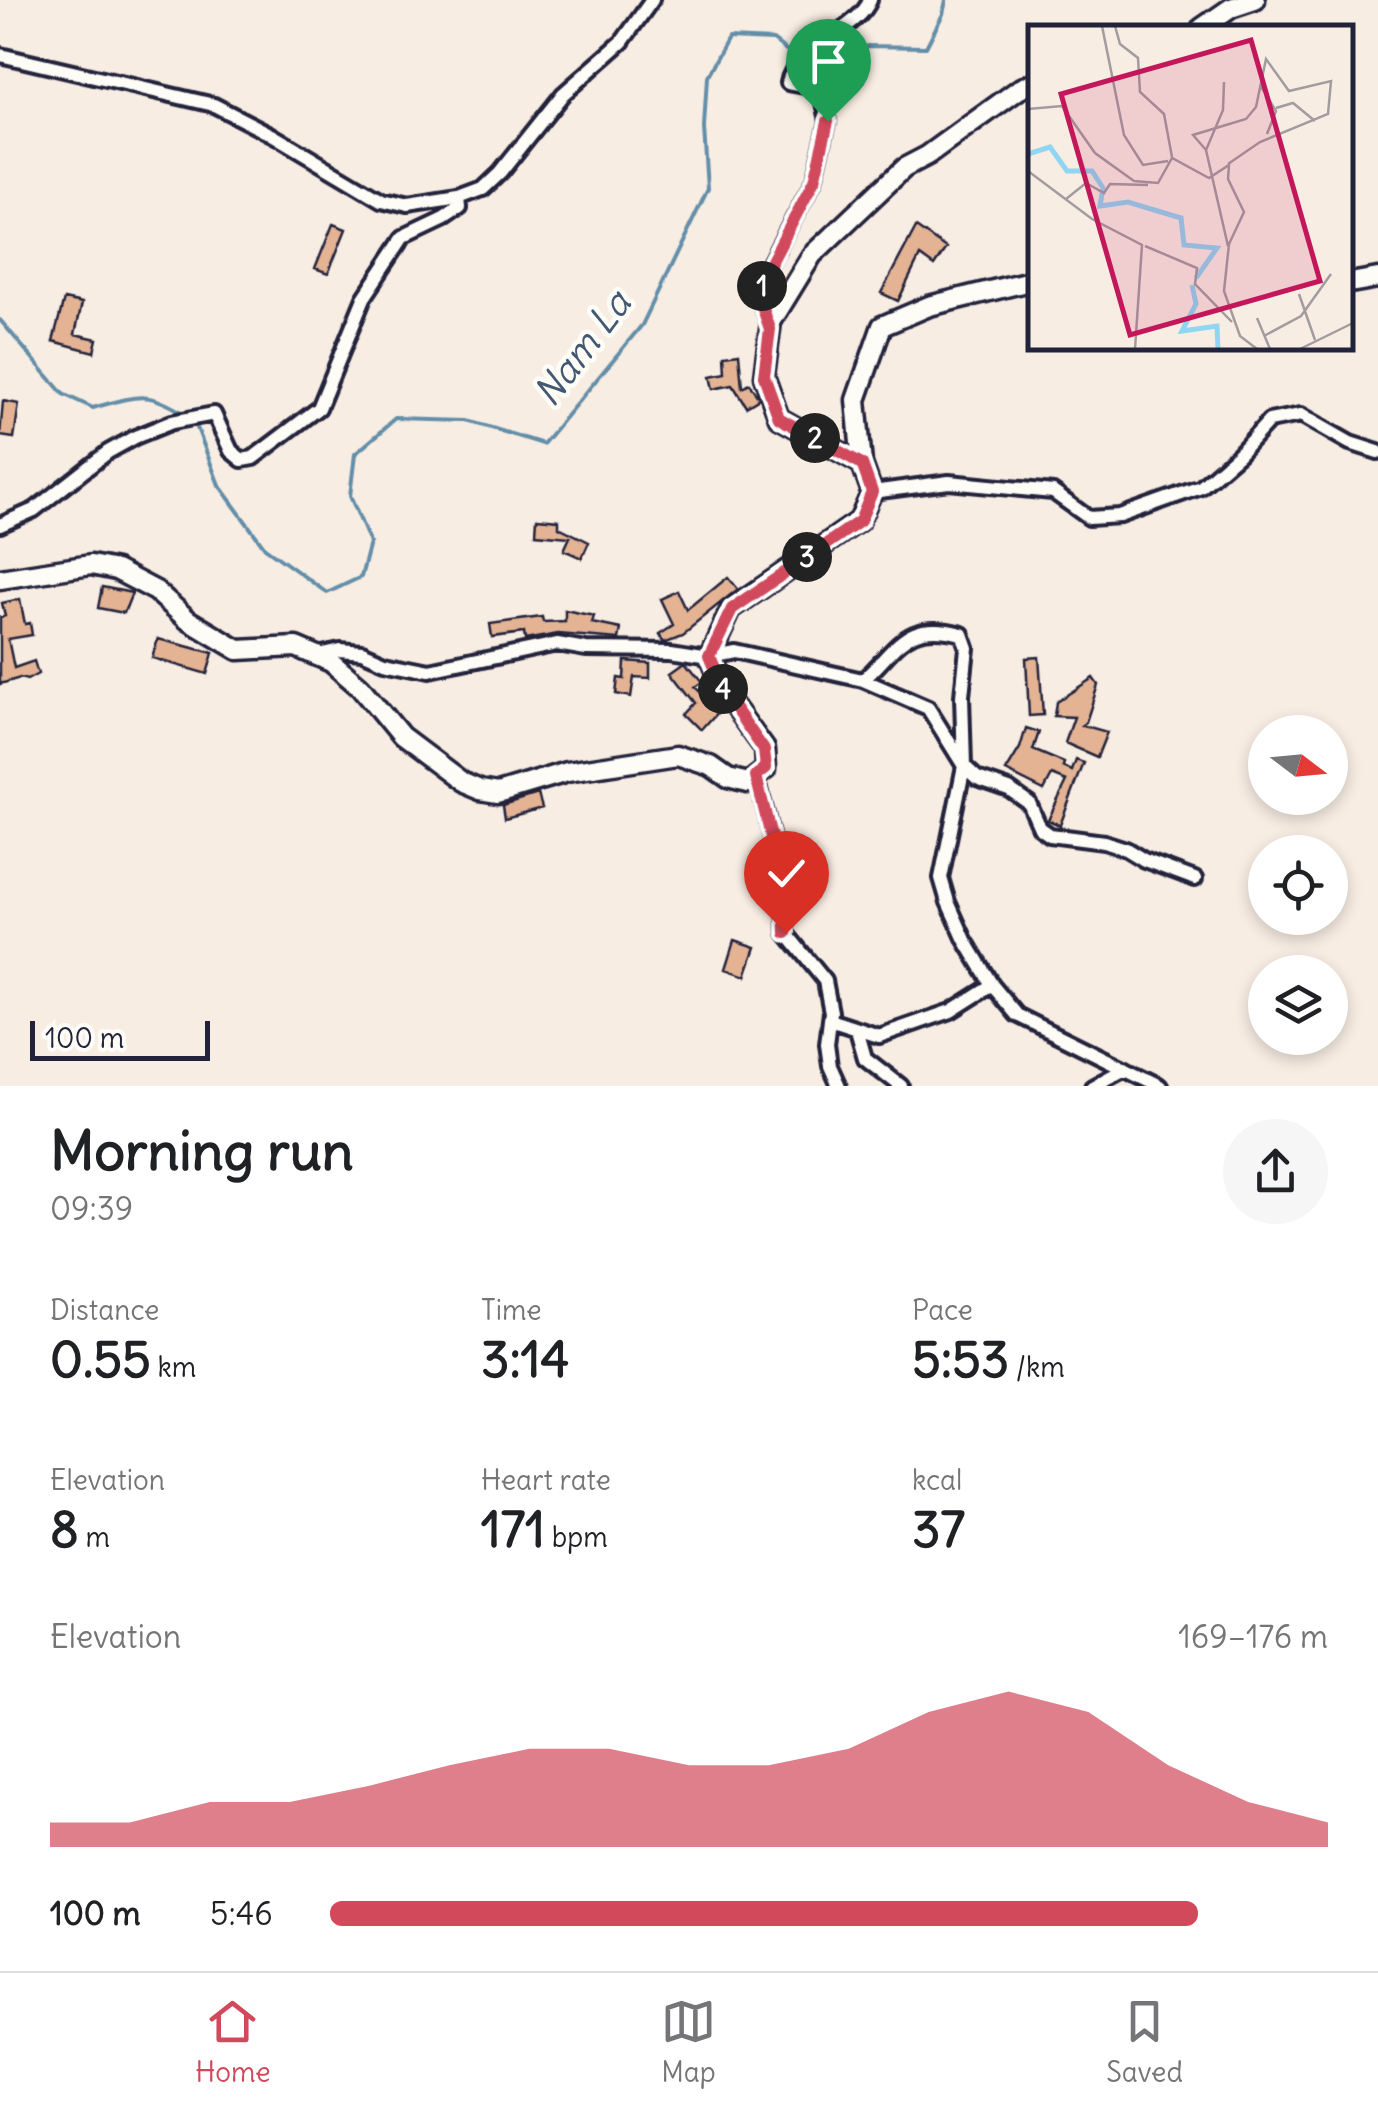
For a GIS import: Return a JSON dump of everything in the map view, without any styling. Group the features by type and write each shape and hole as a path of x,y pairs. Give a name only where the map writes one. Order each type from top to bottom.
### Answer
{"main road":[{"path":"1206,25 1231,8 1256,0"},
{"path":"862,464 779,418 764,376 770,329 812,255 851,218 904,168 1028,85"},
{"path":"1353,282 1378,278"},
{"path":"0,579 91,566 116,570 156,591 188,620 238,650 296,647 331,662 360,687 402,737 461,782 480,790 498,793 566,772 678,755 748,783 766,768 764,750 725,694 709,656 732,609 860,521 872,492 862,464 856,400 882,326 929,306 1028,281"}],"street":[{"path":"0,55 214,105 381,200 407,206 459,198 483,188 500,173 563,94 622,42 652,0"},
{"path":"770,329 760,300 764,276 814,181 828,121 822,93 810,86 788,83 789,74 866,9 870,0"},
{"path":"0,526 34,510 108,452 172,422 214,414 231,451 242,460 253,458 319,408 364,298 386,264 404,238 460,208 459,198"},
{"path":"872,492 949,482 1053,492 1088,518 1120,516 1200,488 1239,454 1269,420 1301,415 1350,443 1378,452"},
{"path":"864,680 894,645 912,632 941,628 962,634 967,648 962,696 964,766 941,878 965,940 992,985 1017,1015 1160,1086"},
{"path":"316,656 340,650 362,652 386,662 430,671 556,644 586,649 672,650 709,656 734,651 864,680 928,708 964,766 977,778 1009,788 1029,803 1040,828 1050,835 1126,848 1144,860 1195,879"},
{"path":"756,776 785,893 786,933 826,981 830,1066 839,1086"},
{"path":"830,1020 879,1036 951,1011 992,985"},
{"path":"856,1030 865,1058 900,1086"},
{"path":"1092,1086 1125,1068"}],"building":[{"path":"333,224 346,229 328,274 315,269"},
{"path":"916,227 946,248 934,266 920,256 898,301 881,293"},
{"path":"64,299 82,303 75,334 97,339 94,352 53,341"},
{"path":"739,353 742,387 749,383 759,398 746,406 733,385 714,389 711,376 726,373 725,355"},
{"path":"3,401 19,404 14,438 0,436"},
{"path":"537,518 559,520 559,527 589,542 582,558 564,550 570,537 536,534"},
{"path":"728,577 738,589 683,633 665,640 660,633 674,624 662,599 679,591 688,610"},
{"path":"102,587 132,593 124,613 98,608"},
{"path":"20,599 25,624 30,623 32,635 8,639 14,668 34,661 38,674 27,680 20,678 0,684 0,617 5,616 2,603"},
{"path":"565,610 594,616 592,623 621,629 619,639 558,634 525,640 524,633 492,637 490,624 542,617 543,622 565,621"},
{"path":"158,639 213,653 207,674 152,658"},
{"path":"1039,657 1043,715 1029,716 1026,658"},
{"path":"625,661 650,663 650,678 634,677 631,697 616,694 618,678 624,679"},
{"path":"686,662 702,682 695,687 719,711 702,730 686,714 696,703 672,672"},
{"path":"1093,678 1098,685 1082,725 1107,732 1097,757 1065,743 1074,717 1054,716 1056,702"},
{"path":"1026,728 1039,732 1033,750 1064,763 1063,767 1072,771 1076,760 1084,763 1060,825 1048,820 1067,781 1052,775 1044,790 1006,771"},
{"path":"538,794 542,808 505,818 503,805"},
{"path":"735,940 756,947 746,976 726,969"}],"waterway":[{"name":"Nam La","path":"194,420 219,485 265,548 327,593 361,577 370,543 350,496 355,454 396,419 469,421 543,444 642,325 708,188 704,128 707,76 728,38 773,40 820,76 847,69 867,46 926,47 946,0"},
{"name":"Nam La","path":"0,320 63,394 93,408 131,398 151,398 186,415"}],"route":[{"path":"786,933 785,893 756,776 766,768 764,750 725,694 709,656 732,609 860,521 872,492 862,464 779,418 764,376 770,329 760,300 764,276 814,181 828,121"}]}
